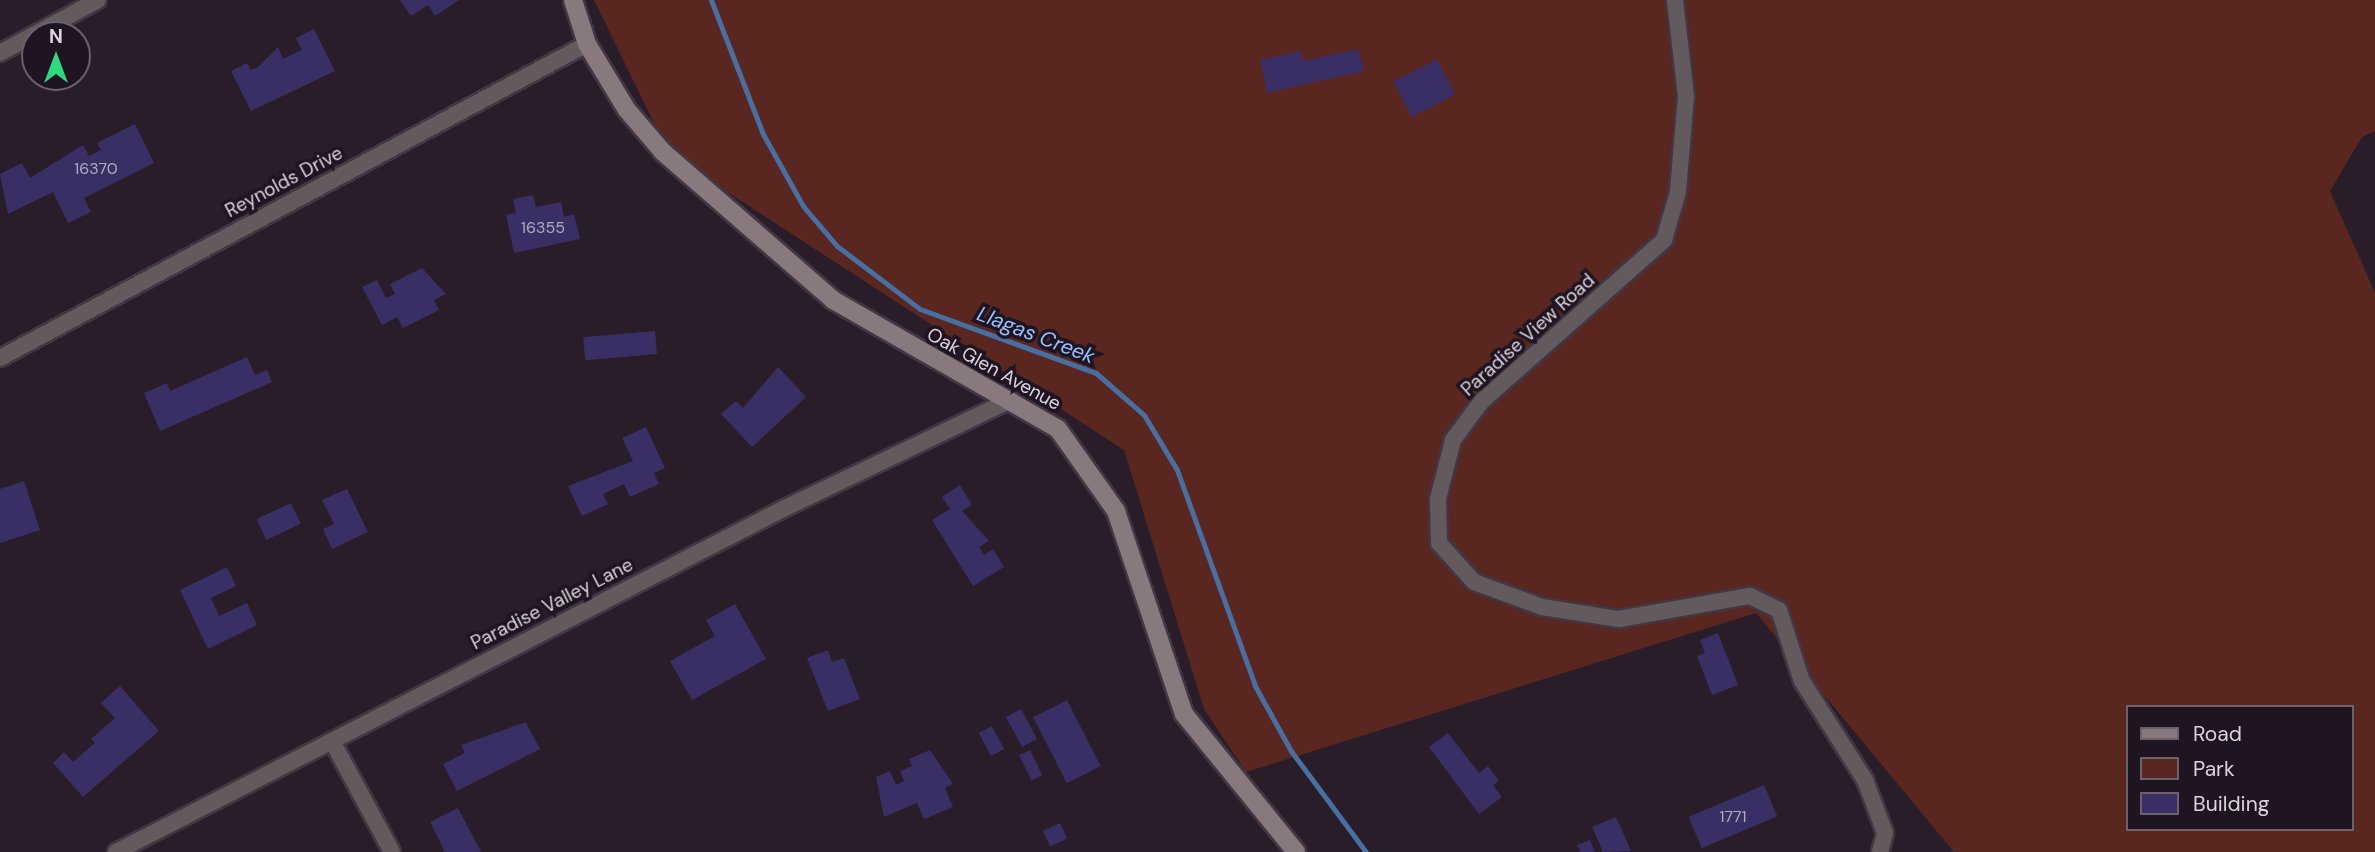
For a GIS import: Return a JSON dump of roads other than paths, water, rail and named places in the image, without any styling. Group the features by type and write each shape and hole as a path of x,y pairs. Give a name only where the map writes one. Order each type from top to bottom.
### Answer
{"street":[{"path":"0,53 98,0"},
{"name":"Oak Glen Avenue","path":"573,0 587,44 627,110 663,152 833,300 1058,429 1090,466 1138,565 1184,714 1296,852"},
{"name":"Paradise View Road","path":"1675,0 1686,96 1678,192 1664,240 1481,402 1453,440 1438,499 1438,543 1474,582 1542,607 1619,620 1750,596 1779,610 1802,681 1865,780 1885,833 1880,852"},
{"name":"Reynolds Drive","path":"0,358 587,44"},
{"name":"Paradise Valley Lane","path":"116,852 785,508 1010,400"},
{"path":"332,741 392,852"}],"waterway":[{"name":"Llagas Creek","path":"711,0 763,134 803,206 837,246 920,309 1096,373 1144,415 1177,470 1255,686 1291,751 1366,852"}]}
